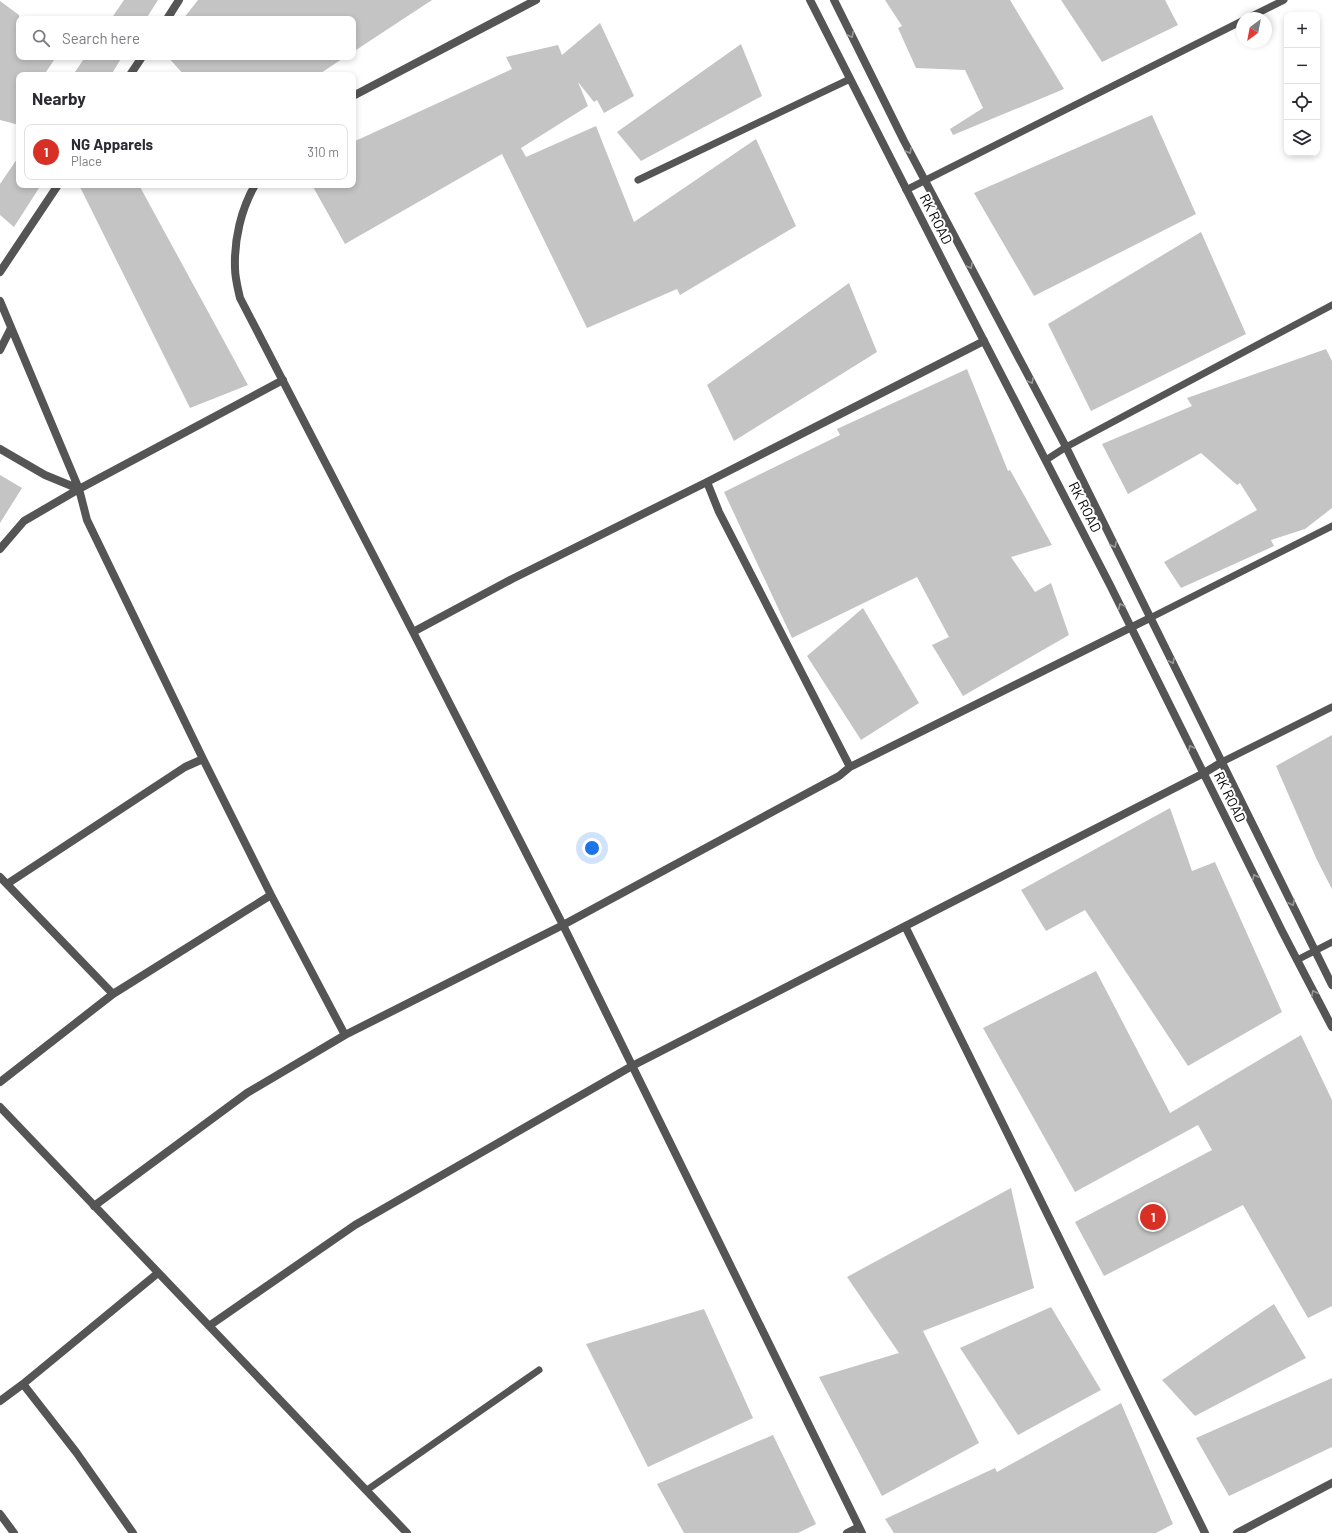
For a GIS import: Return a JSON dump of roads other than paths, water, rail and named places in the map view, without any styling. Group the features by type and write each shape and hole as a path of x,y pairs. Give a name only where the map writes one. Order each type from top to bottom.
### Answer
{"street":[{"path":"169,16 179,0"},
{"path":"356,94 536,0"},
{"name":"RK ROAD","path":"810,0 906,190 1132,627 1297,960 1332,1027"},
{"name":"RK ROAD","path":"834,0 925,180 1066,447 1332,985"},
{"path":"132,72 140,60"},
{"path":"0,272 56,188"},
{"path":"253,188 239,224 235,268 240,298 563,925 861,1530 848,1533"},
{"path":"0,301 79,489 87,520 271,895 345,1035"},
{"path":"0,350 11,328"},
{"path":"413,632 512,579 984,341"},
{"path":"0,548 24,521 79,489 283,380"},
{"path":"0,449 45,475 79,489"},
{"path":"707,482 719,512 850,767"},
{"path":"94,1206 247,1093 345,1035 563,925 832,780 850,767 1150,618"},
{"path":"7,884 185,767 203,759"},
{"path":"209,1326 355,1225 632,1066 1204,773 1222,762"},
{"path":"0,877 113,994"},
{"path":"0,1082 113,994 271,895"},
{"path":"905,926 1205,1533"},
{"path":"0,1107 407,1533"},
{"path":"0,1401 23,1384 158,1273"},
{"path":"23,1384 76,1452 133,1533"},
{"path":"1237,1533 1332,1483"},
{"path":"0,1514 14,1533"}],"lane":[{"path":"1260,12 1284,0"},
{"path":"906,190 1236,24"},
{"path":"638,180 850,79"},
{"path":"1046,460 1066,447 1332,305"},
{"path":"1150,618 1332,526"},
{"path":"1222,762 1332,707"},
{"path":"1297,960 1332,942"},
{"path":"367,1490 539,1370"}],"place":[{"name":"NG Apparels","path":"1153,1217"}]}
